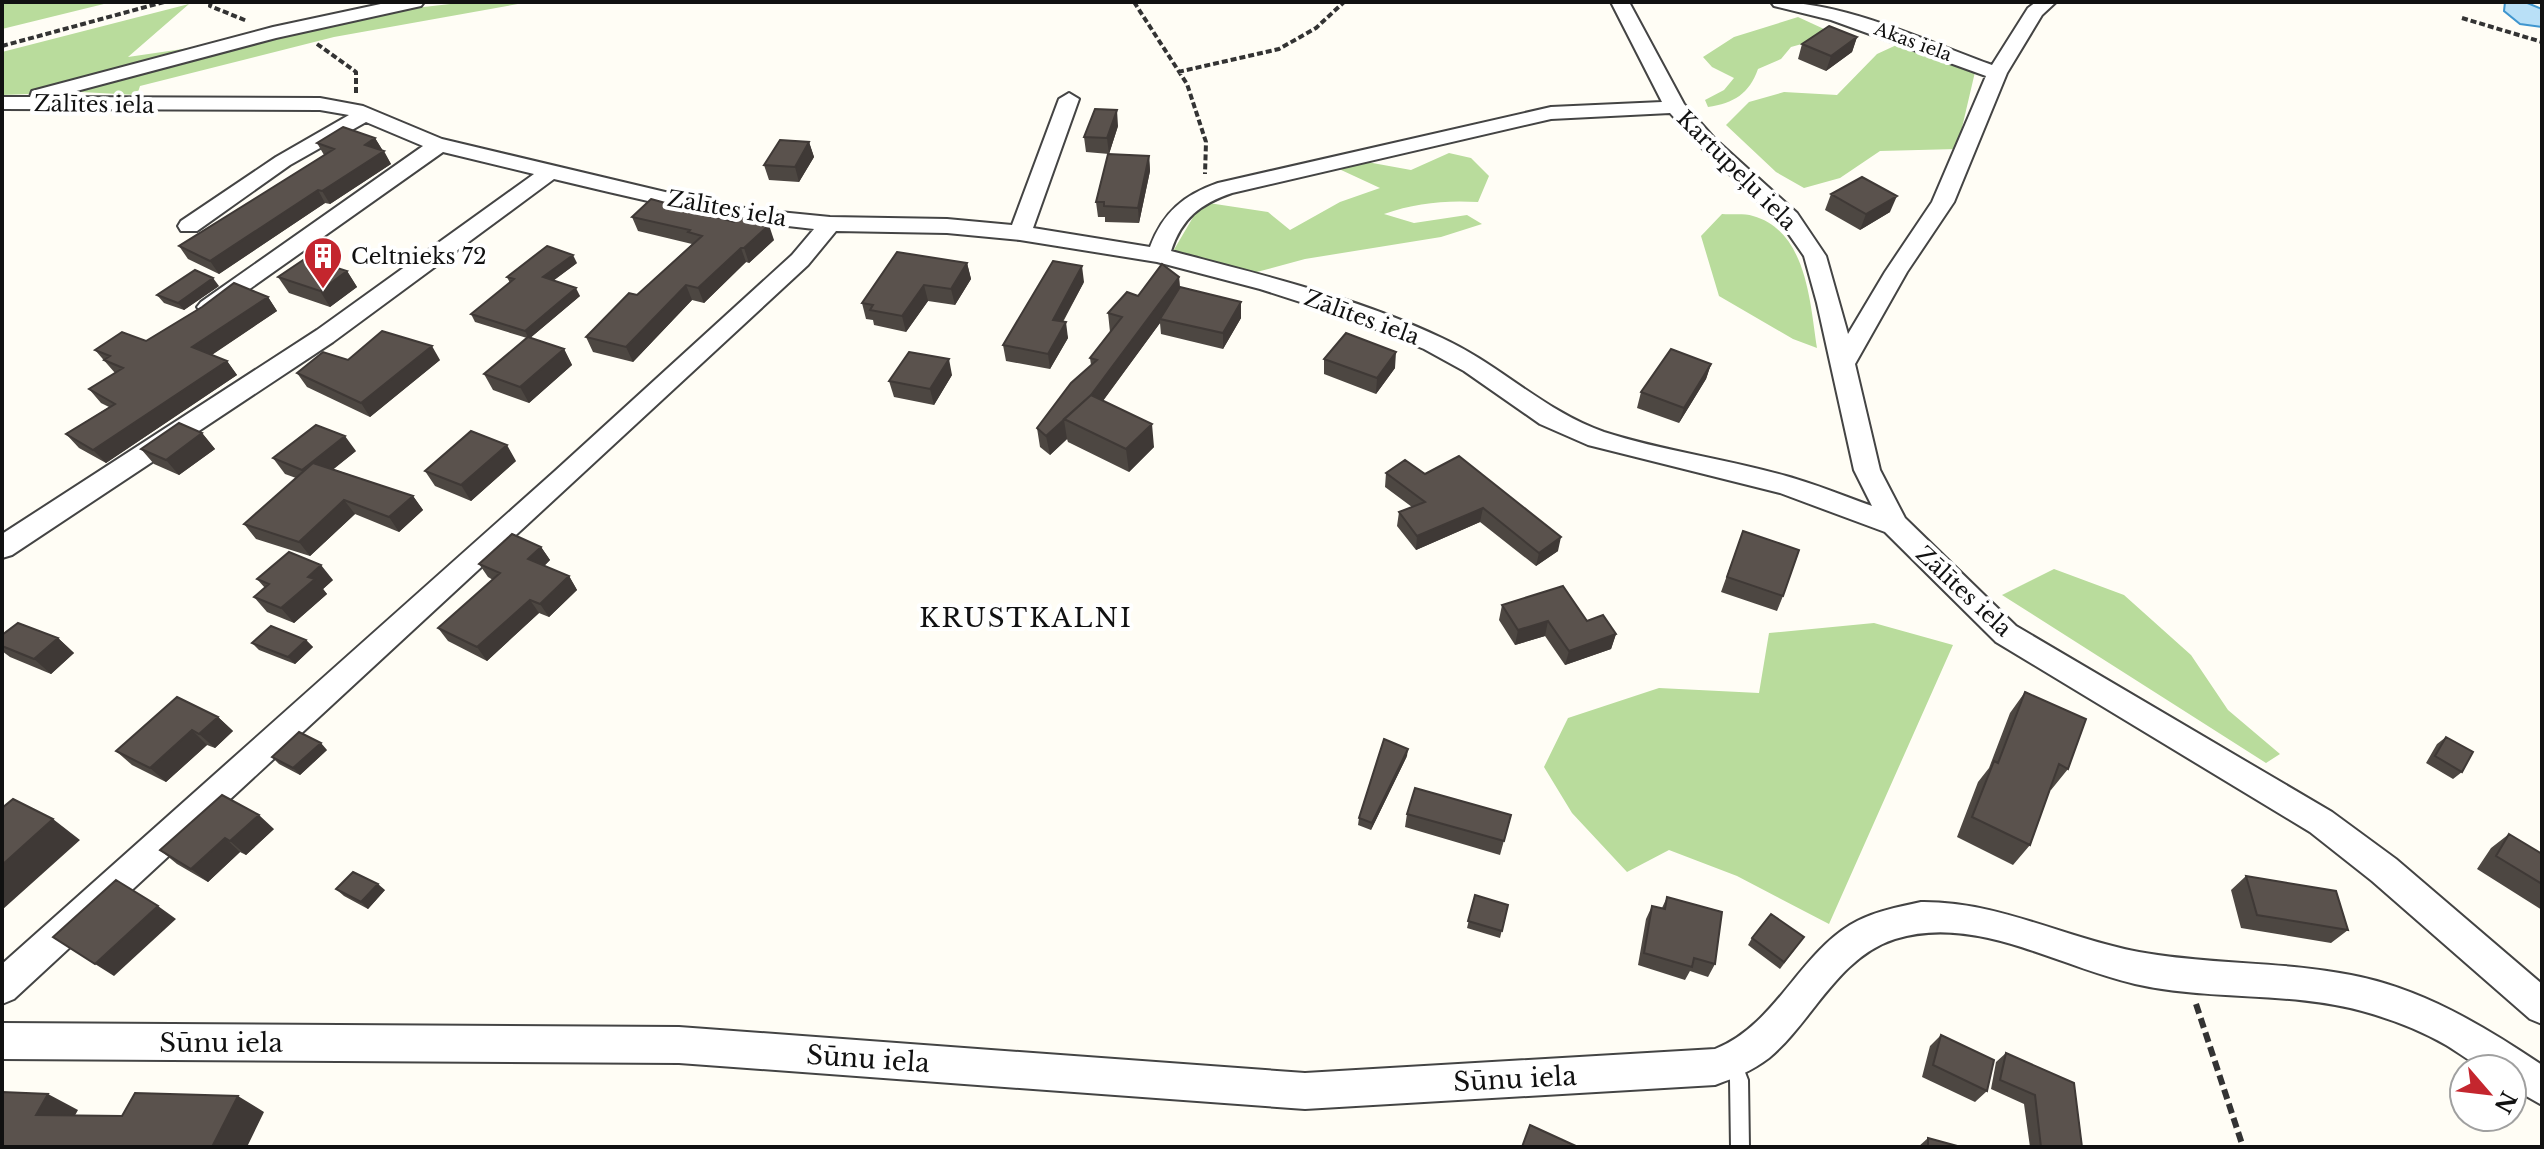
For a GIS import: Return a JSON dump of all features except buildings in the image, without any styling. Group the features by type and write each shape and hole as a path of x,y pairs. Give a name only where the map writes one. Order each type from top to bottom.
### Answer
{"street":[{"path":"6,103 273,33 415,2"},
{"name":"Kartupeļu iela","path":"1620,2 1675,107 1708,143 1789,218 1815,256 1867,470 1895,525"},
{"name":"Akas iela","path":"1780,2 1837,16 1997,73"},
{"path":"1843,364 1896,272 1943,202 1997,73 2039,5"},
{"path":"1020,233 1069,99"},
{"name":"Zālītes iela","path":"6,103 320,104 365,114 439,145 682,203 750,216 830,224 947,226 1020,233 1158,255 1268,284 1355,312 1433,343 1473,365 1549,418 1597,439 1785,485 1895,525 2006,634 2321,822 2384,870 2542,1007"},
{"path":"1158,255 1167,228 1195,198 1211,193 1551,113 1675,107"},
{"path":"189,226 283,161 365,114"},
{"path":"192,319 439,145"},
{"path":"2,548 325,336 553,170"},
{"path":"2,987 587,457 800,260 830,224"},
{"path":"1733,1063 1863,936 1900,921 1934,915 1988,925 2111,962 2187,976 2351,992 2416,1012 2478,1044 2542,1087"},
{"name":"Sūnu iela","path":"2,1041 679,1045 1305,1091 1715,1067 1733,1063"}],"lane":[{"path":"1733,1063 1739,1080 1740,1147"}],"path":[{"path":"2,46 164,2"},
{"path":"1134,2 1187,84 1206,142 1205,178 1211,193"},
{"path":"1178,72 1279,49 1307,34 1344,2"},
{"path":"2462,18 2542,42"},
{"path":"2187,976 2243,1147"}],"green space":[{"path":"2,2 112,2 2,29"},
{"path":"468,2 529,2 334,37 140,86 137,95 81,92 2,95 2,52 189,4 128,57 272,36 397,10"},
{"path":"1798,17 1824,29 1809,42 1791,47 1781,59 1758,69 1750,85 1739,96 1708,107 1705,100 1724,90 1734,78 1712,67 1703,57 1734,37"},
{"path":"1903,42 1975,72 1957,149 1880,151 1840,178 1804,188 1776,172 1726,125 1749,102 1784,92 1837,95 1877,54"},
{"path":"1449,153 1471,158 1489,176 1478,202 1430,203 1384,214 1414,223 1467,215 1482,224 1441,237 1305,259 1253,273 1172,253 1202,202 1268,212 1290,230 1340,202 1380,188 1339,169 1367,162 1411,170"},
{"path":"1722,214 1753,216 1771,224 1785,237 1803,271 1817,348 1793,339 1719,296 1701,236"},
{"path":"2054,569 2124,595 2191,655 2228,710 2280,754 2266,763 2002,595"},
{"path":"1874,623 1953,645 1829,924 1737,876 1669,850 1627,872 1572,813 1544,767 1568,718 1659,688 1759,693 1769,633"}],"water":[{"path":"2505,2 2525,2 2542,9 2542,27 2520,24 2504,11"}],"place":[{"name":"Celtnieks 72","path":"323,290"}],"district":[{"name":"KRUSTKALNI","path":"1026,618"}]}
